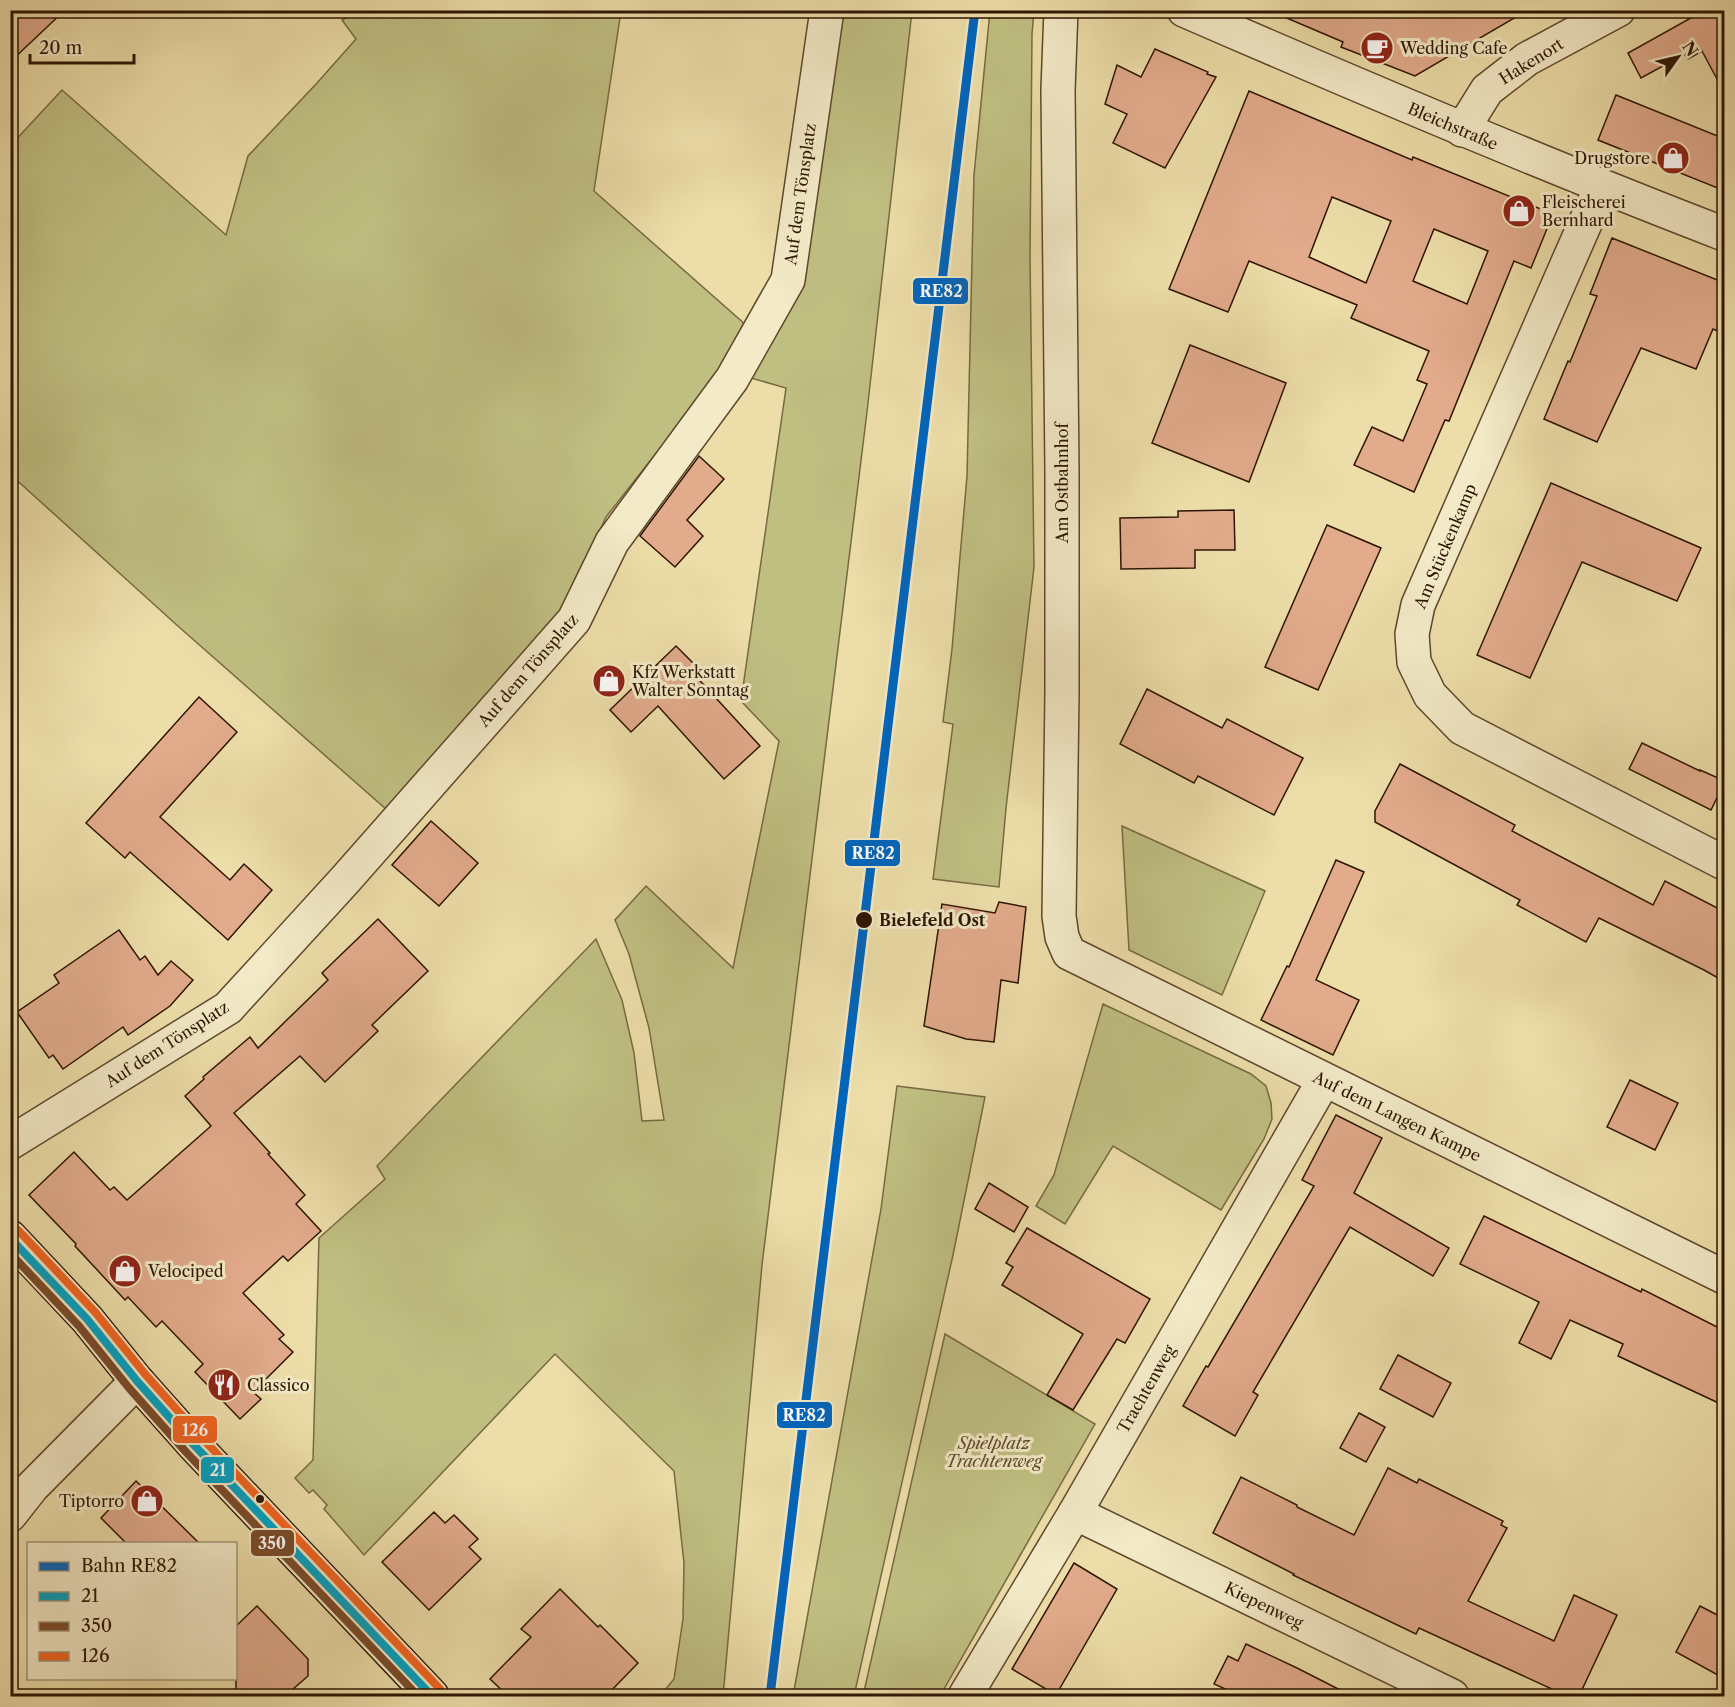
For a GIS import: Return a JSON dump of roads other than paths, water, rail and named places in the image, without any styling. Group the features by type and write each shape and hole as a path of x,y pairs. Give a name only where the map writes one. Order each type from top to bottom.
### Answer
{"street":[{"name":"Auf dem Tönsplatz","path":"10,1143 228,1008 345,880 574,621 612,542 732,379 788,280 827,10"},
{"name":"Am Ostbahnhof","path":"1061,10 1058,67 1062,472 1059,916 1062,937 1069,953"},
{"name":"Bleichstraße","path":"1184,10 1462,130 1601,187 1725,234"},
{"name":"Hakenort","path":"1462,130 1487,90 1527,59 1618,10"},
{"name":"Am Stückenkamp","path":"1601,187 1418,605 1412,634 1414,662 1430,695 1462,728 1725,863"},
{"name":"Auf dem Langen Kampe","path":"1069,953 1725,1277"},
{"name":"Trachtenweg","path":"964,1696 1075,1513 1324,1080"},
{"path":"10,1238 87,1319 137,1381 194,1445 432,1696"},
{"path":"10,1515 32,1486 137,1381"},
{"name":"Kiepenweg","path":"1075,1513 1452,1696"}],"rail line":[{"name":"RE82","path":"770,1696 975,10"}],"place":[{"name":"Wedding Cafe","path":"1377,48"},
{"name":"Drugstore","path":"1673,158"},
{"name":"Fleischerei Bernhard","path":"1519,211"},
{"name":"Kfz Werkstatt Walter Sonntag","path":"609,681"},
{"name":"Bielefeld Ost","path":"864,920"},
{"name":"Velociped","path":"125,1271"},
{"name":"Classico","path":"224,1385"},
{"name":"Tiptorro","path":"147,1501"}],"park label":[{"name":"Spielplatz Trachtenweg","path":"994,1452"}]}
